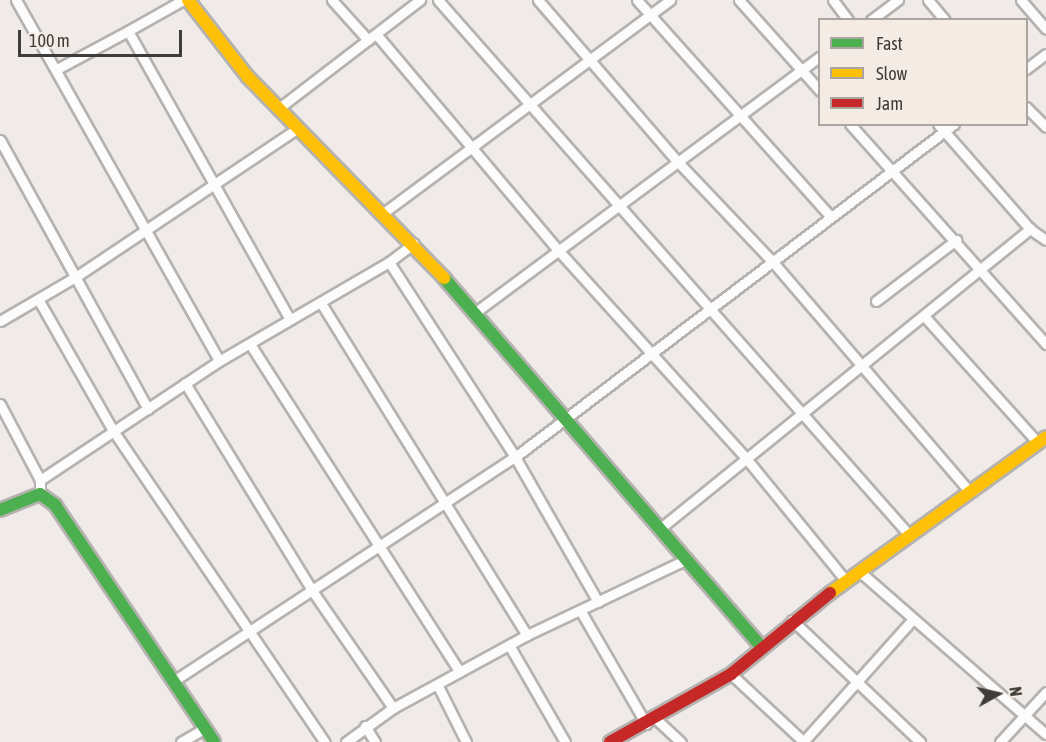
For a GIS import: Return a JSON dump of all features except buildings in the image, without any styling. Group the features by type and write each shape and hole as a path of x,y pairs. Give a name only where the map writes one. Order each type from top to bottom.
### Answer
{"street":[{"path":"16,0 57,69 219,361"},
{"path":"57,69 183,0"},
{"path":"188,0 248,77 382,214 414,243 473,314 662,527 761,646"},
{"path":"332,0 372,37 471,147 649,355 745,457 846,581"},
{"path":"279,108 420,0"},
{"path":"438,0 618,208 803,413 910,536"},
{"path":"538,0 677,160 772,261 860,368 970,492"},
{"path":"637,0 831,217"},
{"path":"382,214 471,147 593,61 670,0"},
{"path":"739,0 818,90"},
{"path":"833,0 846,18"},
{"path":"874,18 897,0"},
{"path":"928,0 943,18"},
{"path":"1021,0 1046,29"},
{"path":"128,31 291,320"},
{"path":"1028,68 1046,54"},
{"path":"473,314 818,57"},
{"path":"1028,109 1046,127"},
{"path":"852,126 983,270 1046,344"},
{"path":"175,680 514,458 772,261 894,172 941,128 1030,229 1044,234"},
{"path":"0,321 147,232 213,183 298,129"},
{"path":"0,140 77,276 148,409"},
{"path":"662,527 745,457 925,317 1030,229"},
{"path":"876,301 956,240"},
{"path":"40,480 219,361 389,262 414,243"},
{"path":"389,262 514,458 598,602"},
{"path":"38,299 114,432 248,633 325,742"},
{"path":"321,303 527,634"},
{"path":"610,742 651,722 731,674 792,620 1042,440 925,317"},
{"path":"250,344 460,672"},
{"path":"185,383 311,589 393,708"},
{"path":"0,404 3,416 40,480 40,494"},
{"path":"0,510 40,494"},
{"path":"40,494 55,505 175,680 214,742"},
{"path":"346,742 365,726 393,708 438,686 527,634 687,559"},
{"path":"859,571 1046,734"},
{"path":"580,609 651,722 681,742"},
{"path":"731,674 804,742 913,619"},
{"path":"792,620 855,684 920,742"},
{"path":"509,645 565,742"},
{"path":"438,686 466,742"},
{"path":"1000,742 1046,692"},
{"path":"365,726 375,742"},
{"path":"181,742 205,728"}],"traffic: fast":[{"path":"444,278 761,646"},
{"path":"0,510 40,494 55,505 214,742"}],"traffic: slow":[{"path":"188,0 248,77 444,278"},
{"path":"830,593 1046,437"}],"traffic: jam":[{"path":"610,742 731,674 830,593"}]}
